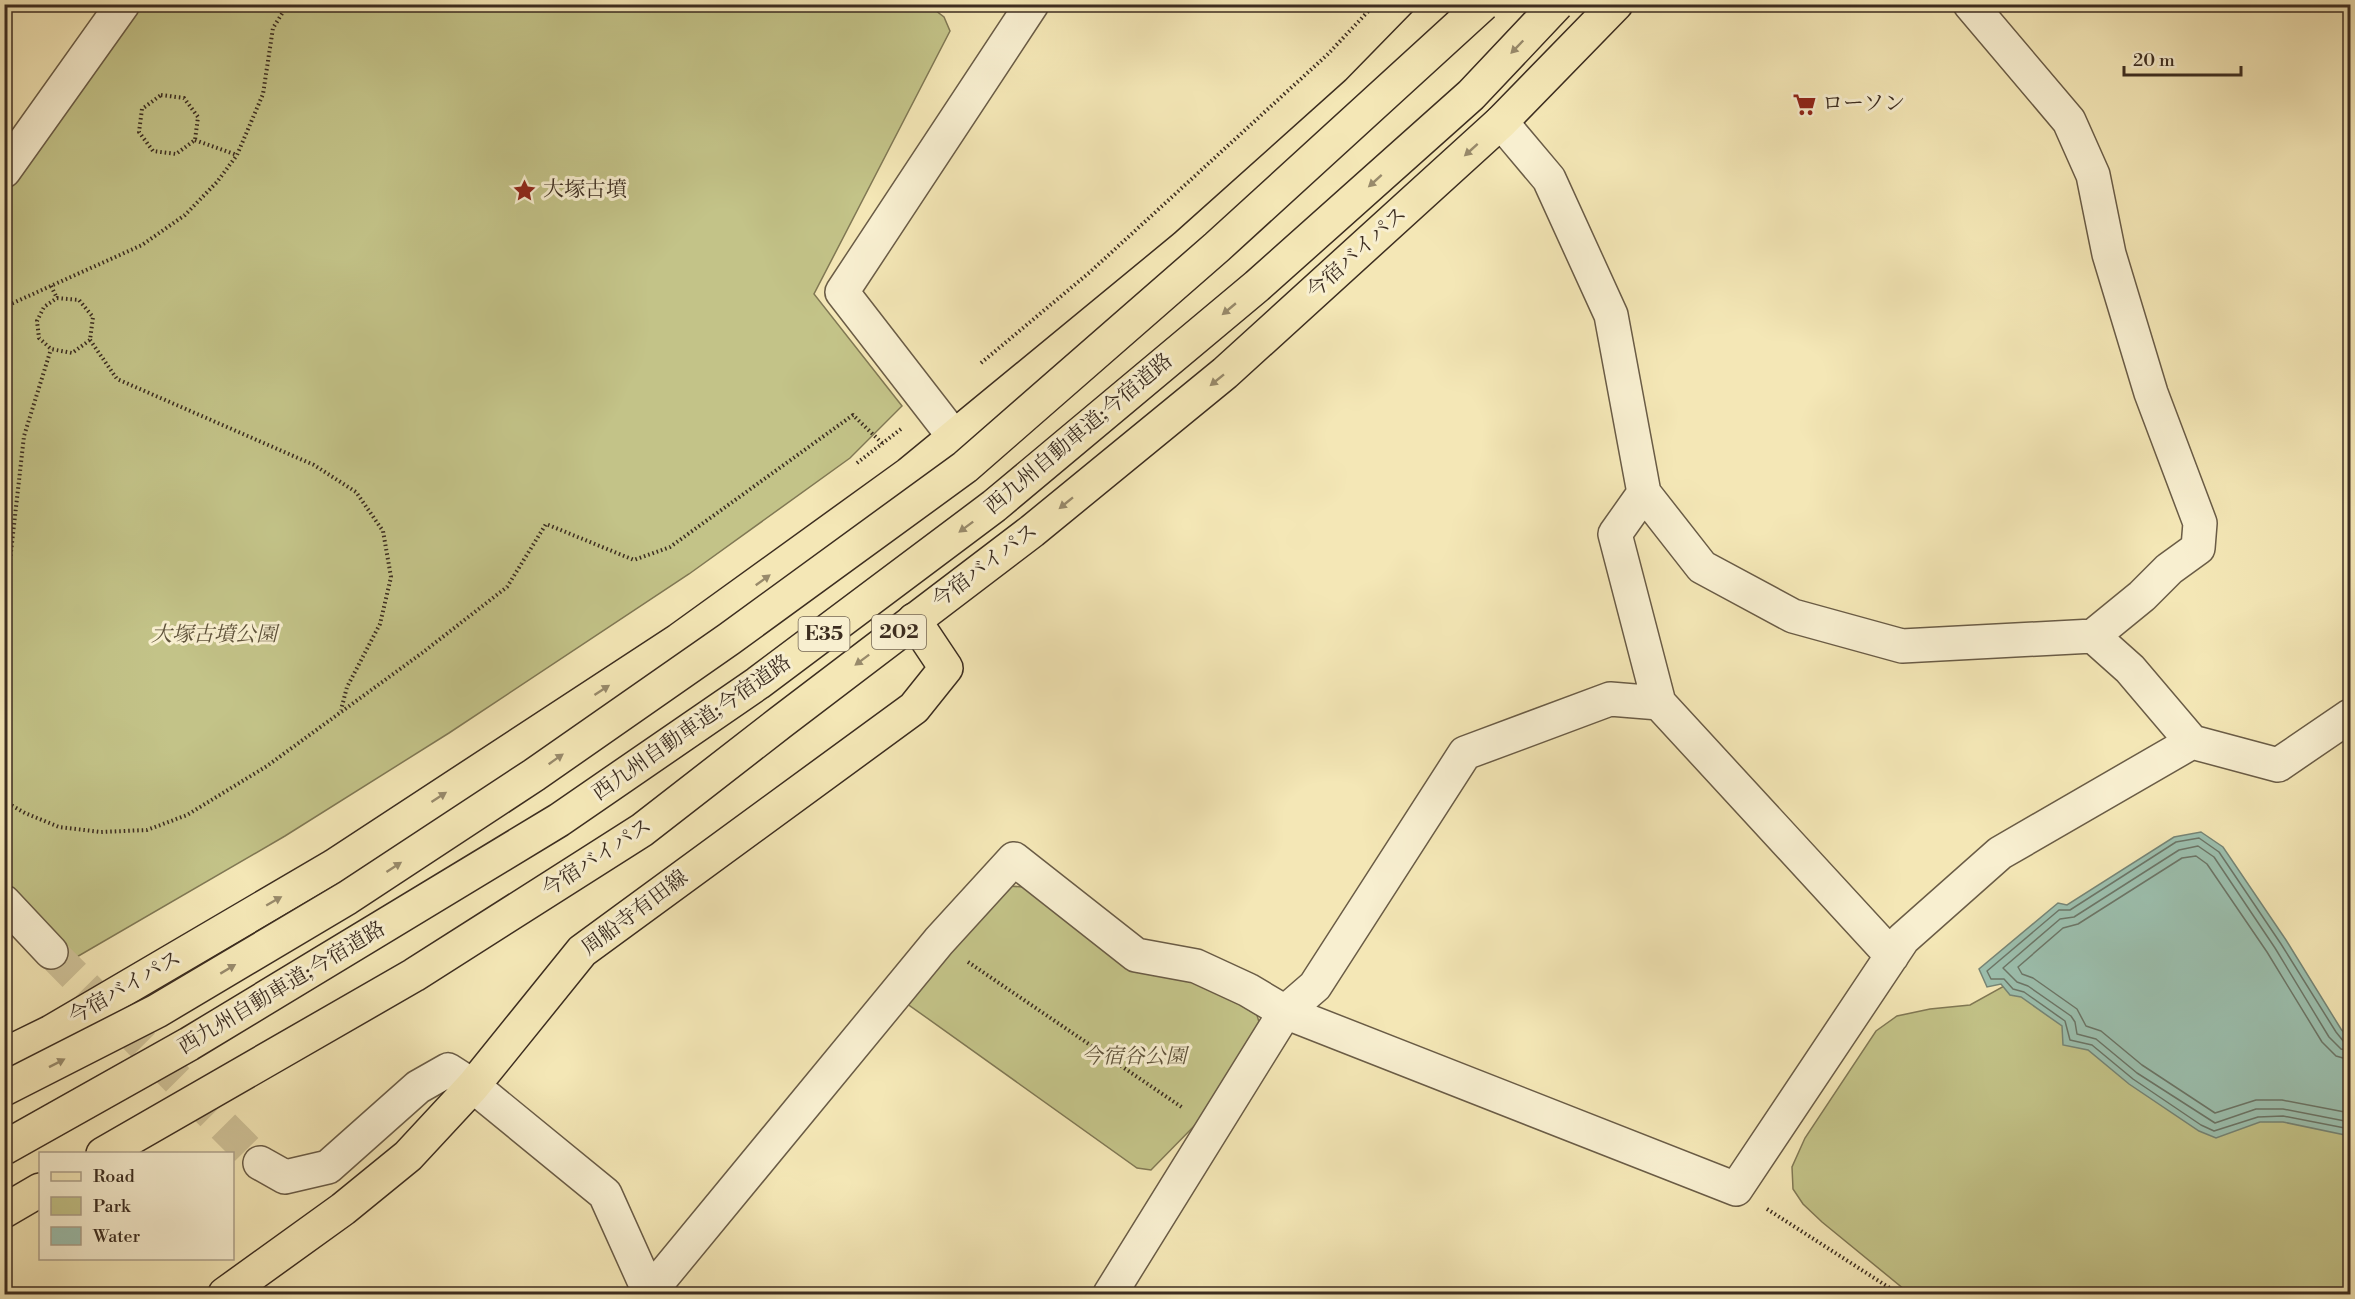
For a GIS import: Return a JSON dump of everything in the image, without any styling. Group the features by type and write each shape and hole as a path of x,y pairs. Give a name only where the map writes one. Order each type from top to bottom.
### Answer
{"main road":[{"name":"今宿バイパス","path":"4,1055 51,1032 334,866 679,640 909,474 1185,247 1357,93 1444,4"},
{"name":"西九州自動車道;今宿道路","path":"4,1089 157,1011 347,898 534,775 965,467 1217,247 1483,4"},
{"name":"西九州自動車道;今宿道路","path":"4,1148 189,1044 549,826 758,683 994,506 1248,294 1472,95 1557,4"},
{"name":"今宿バイパス","path":"106,1152 414,975 642,830 1032,531 1225,373 1501,122 1616,4"},
{"name":"周船寺有田線","path":"225,1294 342,1209 408,1156 473,1086 582,951 914,708 946,668 914,620"},
{"path":"4,1211 39,1191"}],"street":[{"path":"4,171 123,4"},
{"path":"1501,122 1549,179 1611,315 1644,493 1702,567 1793,616 1902,646 2092,636 2142,596 2169,569 2198,548 2200,523 2151,393 2109,254 2093,175 2069,121 1970,4"},
{"path":"955,438 842,292 1017,10"},
{"path":"1644,493 1615,534 1659,703 1892,956"},
{"path":"2092,636 2130,669 2192,742 2278,765 2350,716"},
{"path":"1110,1294 1285,1012 1315,986 1465,753 1610,699 1659,703"},
{"path":"260,1163 285,1177 328,1167 418,1088 448,1070 473,1086 605,1194 649,1294 939,940 1014,859 1136,955 1196,966 1248,990 1285,1012 1737,1189 1903,939 2000,853 2192,742"},
{"path":"4,902 51,952"}],"path":[{"path":"4,307 142,245 185,215 217,182 237,155 263,94 273,28 288,4"},
{"path":"975,368 1090,272 1328,54 1375,4"},
{"path":"161,95 184,98 198,117 195,140 176,154 153,151 139,132 142,109 161,95"},
{"path":"195,140 237,155"},
{"path":"51,286 57,298"},
{"path":"90,340 72,353 51,350 39,338 37,321 44,307 57,298 79,300 93,317 90,340 117,379 314,465 356,492 383,531 391,578 380,624 346,687 341,711"},
{"path":"4,614 24,436 51,350"},
{"path":"855,464 930,405"},
{"path":"4,801 25,813 59,827 101,832 147,830 187,815 267,766 422,653 507,587 546,524 634,560 670,547 853,415 883,443 909,474"},
{"path":"939,940 1212,1130"},
{"path":"1737,1189 1899,1294"}],"green space":[{"name":"大塚古墳公園","path":"927,4 944,17 950,31 814,294 902,406 850,458 689,574 449,733 285,836 75,958 5,882 5,192 33,158 140,5"},
{"name":"今宿谷公園","path":"1008,886 1024,887 1174,972 1255,1009 1260,1025 1200,1120 1151,1170 1137,1168 906,1003"},
{"path":"2013,981 2247,1111 2350,1126 2350,1294 1910,1294 1822,1222 1803,1204 1793,1189 1792,1167 1805,1138 1876,1031 1897,1016 1930,1009 1970,1005"}],"water":[{"path":"2201,832 2223,847 2350,1040 2350,1136 2283,1122 2260,1122 2216,1138 2199,1131 2129,1084 2088,1050 2063,1045 2062,1026 2021,997 2010,995 2001,984 1987,987 1979,969 2058,903 2067,905 2174,837"}],"tunnel":[{"path":"51,952 260,1163"}],"place":[{"name":"ローソン","path":"1804,104"},
{"name":"大塚古墳","path":"525,190"}]}
